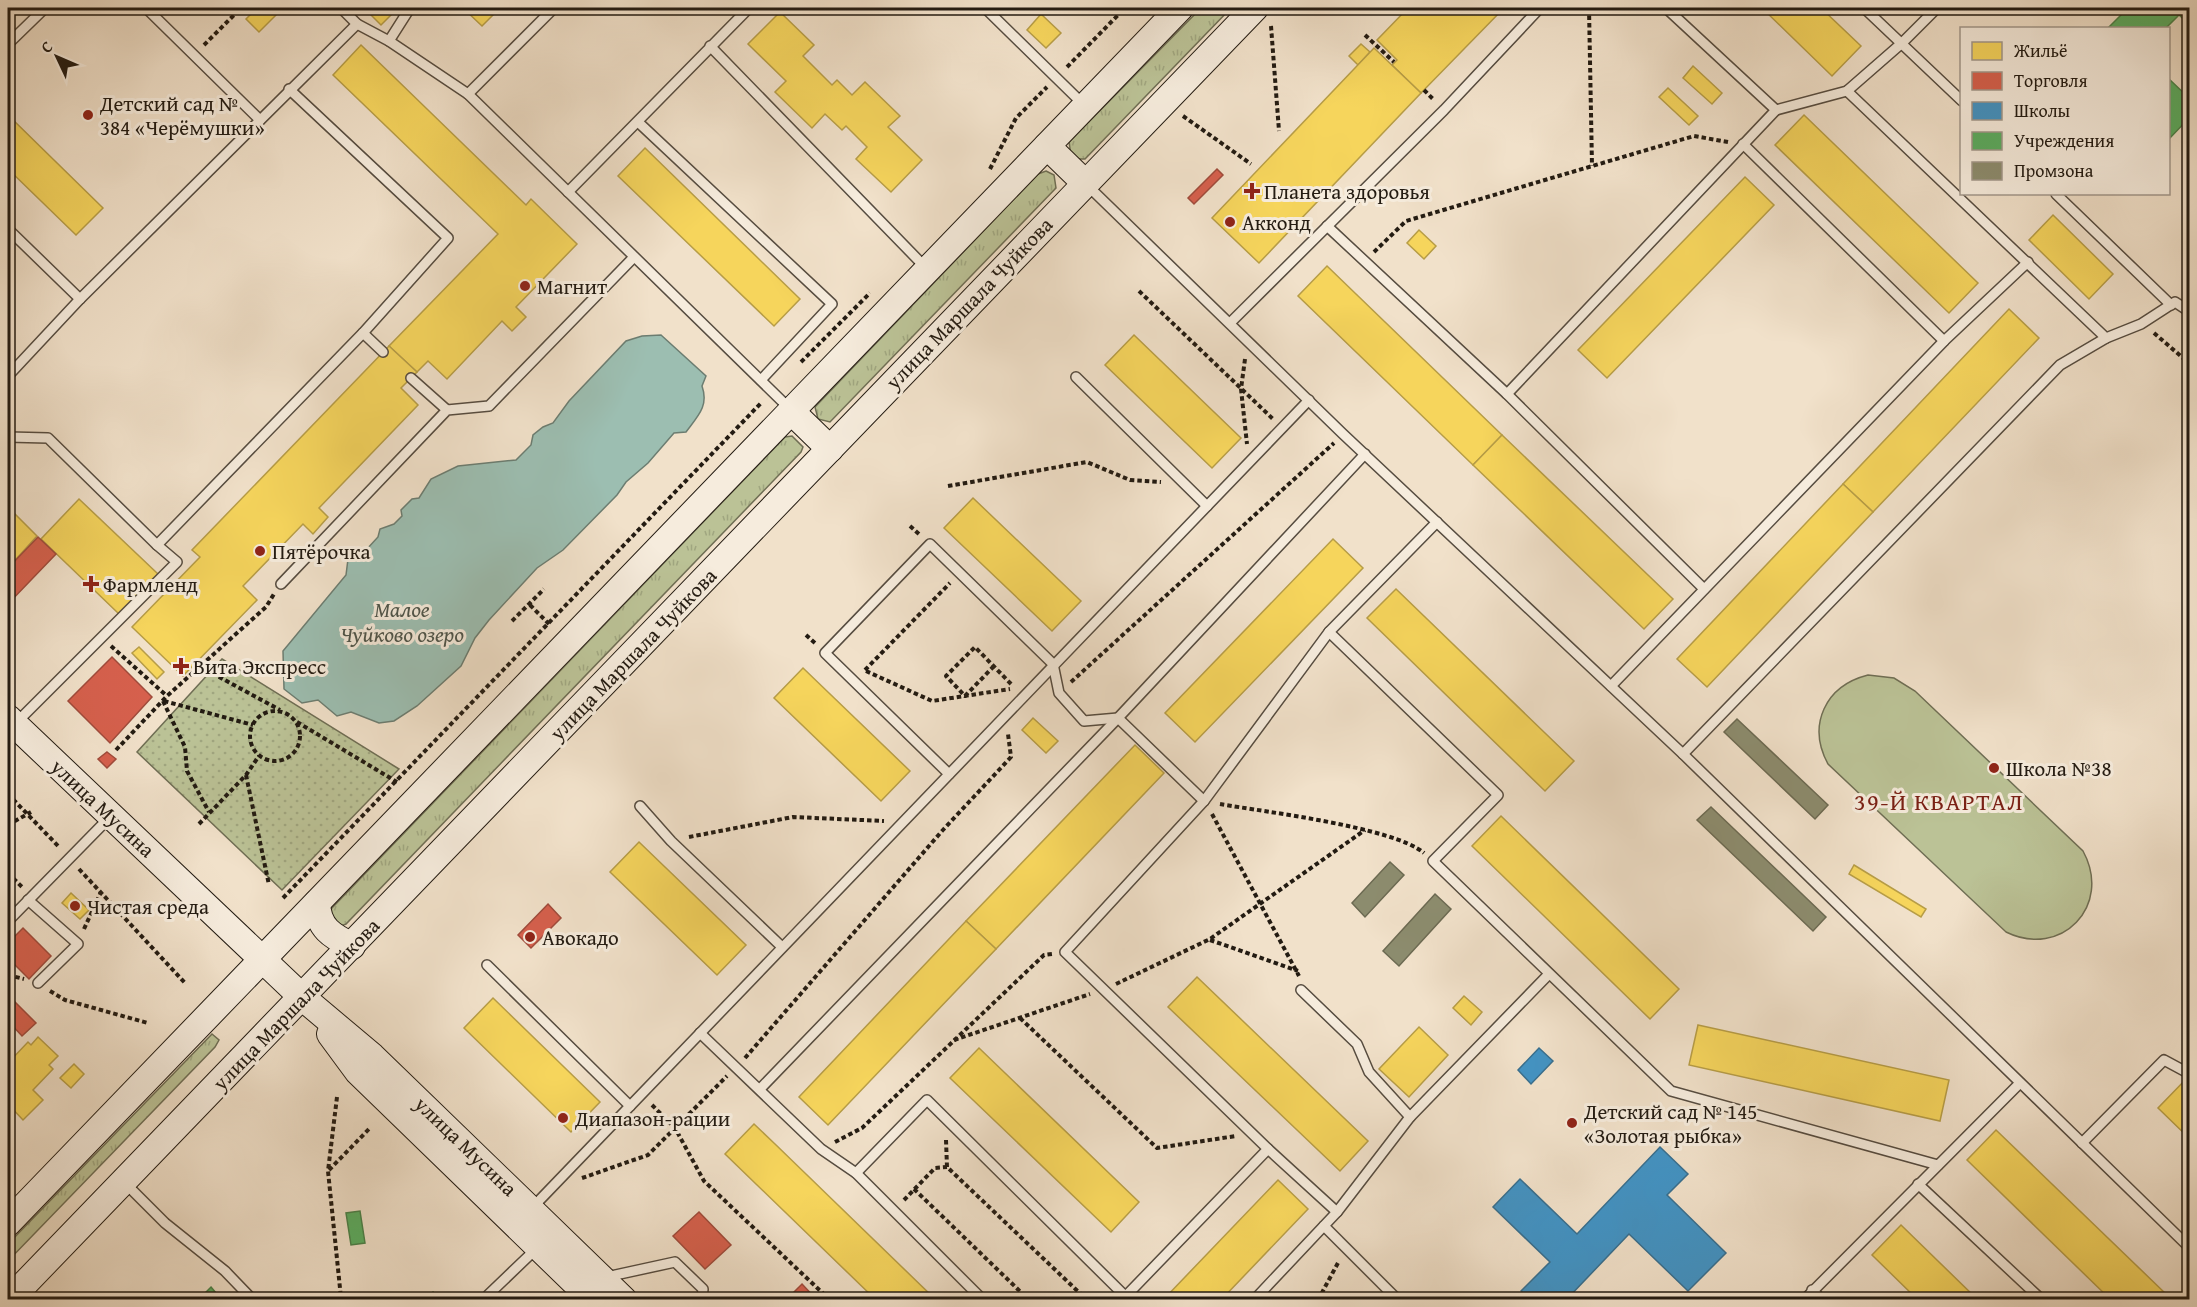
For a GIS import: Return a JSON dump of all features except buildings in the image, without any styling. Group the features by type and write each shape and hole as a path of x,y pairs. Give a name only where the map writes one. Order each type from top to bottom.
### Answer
{"main road":[{"path":"8,1223 1180,8"},
{"name":"улица Маршала Чуйкова","path":"9,1299 303,998 1085,183 1263,17"},
{"path":"1047,146 1085,183"},
{"path":"791,411 830,448"},
{"name":"улица Мусина","path":"11,722 303,998 358,1072 524,1217 597,1288"},
{"path":"317,903 319,919 324,928 331,935 352,946"},
{"name":"улица Мусина","path":"524,1217 538,1247 597,1288 624,1299"}],"lane":[{"path":"8,44 45,8"},
{"path":"146,8 260,120"},
{"path":"341,8 357,24 389,41 468,94 791,411"},
{"path":"389,41 410,8"},
{"path":"468,94 554,8"},
{"path":"568,192 749,8"},
{"path":"984,8 1085,106"},
{"path":"1230,323 1444,110 1540,8"},
{"path":"1666,8 1776,110"},
{"path":"1864,8 1960,99"},
{"path":"1507,394 1776,110 1847,91 1902,43 1937,8"},
{"path":"8,376 80,299 357,24"},
{"path":"710,46 929,270"},
{"path":"157,545 363,333 448,238 289,89"},
{"path":"1847,91 2106,338"},
{"path":"638,122 832,304 760,380"},
{"path":"1743,144 1944,341"},
{"path":"1085,183 1343,434 1683,754 2190,1248"},
{"path":"2057,195 2170,305"},
{"path":"1327,226 1507,394 1704,589"},
{"path":"8,229 80,299"},
{"path":"281,584 447,410 489,406 634,257"},
{"path":"1611,686 1944,341 2028,262"},
{"path":"1683,754 2060,365 2106,338 2143,323 2170,305 2175,303 2190,312"},
{"path":"363,333 383,352"},
{"path":"1076,376 1207,506"},
{"path":"411,378 447,410"},
{"path":"524,1217 1309,400"},
{"path":"8,437 48,438 177,562 11,722"},
{"path":"760,1089 1118,718 1365,454"},
{"path":"1337,1212 1252,1134 1065,952 1204,801 1329,632 1437,522"},
{"path":"948,774 825,652 930,544 1053,664 1059,693 1084,721 1118,718 1204,801"},
{"path":"1329,632 1498,795 1433,861 1671,1091 1938,1165"},
{"path":"640,806 671,841 782,947"},
{"path":"8,921 110,816"},
{"path":"28,900 78,944 38,984"},
{"path":"487,965 630,1106"},
{"path":"1254,1299 1337,1212 1410,1117 1549,974"},
{"path":"1301,990 1357,1044 1369,1072 1410,1117"},
{"path":"700,1034 821,1149 856,1173 983,1299"},
{"path":"2082,1143 2164,1060 2190,1074"},
{"path":"1804,1299 2020,1083"},
{"path":"856,1173 927,1100 1123,1298 1268,1149"},
{"path":"123,1182 165,1223 225,1271 253,1299"},
{"path":"1918,1184 2042,1299"},
{"path":"1324,1226 1398,1299"},
{"path":"488,1294 538,1247"},
{"path":"597,1288 675,1262 703,1289 702,1299"},
{"path":"1812,1290 1822,1299"}],"path":[{"path":"195,54 241,8"},
{"path":"989,171 1016,118 1125,8"},
{"path":"1589,8 1592,166"},
{"path":"1263,17 1279,131"},
{"path":"1365,35 1394,62"},
{"path":"1183,116 1251,164"},
{"path":"1365,261 1406,221 1694,136 1743,144"},
{"path":"283,898 878,284"},
{"path":"1138,291 1282,428"},
{"path":"2143,323 2190,364"},
{"path":"1247,340 1241,389 1249,462"},
{"path":"1059,693 1343,434"},
{"path":"948,486 1087,462 1130,480 1185,484"},
{"path":"854,682 959,573"},
{"path":"116,750 167,696 266,607 281,584"},
{"path":"512,621 544,589"},
{"path":"530,605 549,624"},
{"path":"101,637 167,696"},
{"path":"865,670 932,701 1016,688 975,647 946,676 964,696"},
{"path":"199,666 285,713 397,782"},
{"path":"964,696 994,666"},
{"path":"163,701 253,726"},
{"path":"163,701 186,747 187,771 209,812"},
{"path":"285,713 266,713 253,726 250,742 259,756 275,762 291,756 300,741 300,732 294,720"},
{"path":"576,1181 648,1155 737,1067 942,831 1011,757 1007,724"},
{"path":"199,824 246,775 259,756"},
{"path":"246,775 269,885"},
{"path":"8,794 30,813 185,983"},
{"path":"1204,801 1365,830 1414,845 1433,861"},
{"path":"1204,801 1298,971 1301,990"},
{"path":"8,825 30,813"},
{"path":"671,841 793,817 902,822"},
{"path":"954,1040 1104,990 1210,939 1365,830"},
{"path":"78,944 101,892"},
{"path":"1210,939 1298,971"},
{"path":"821,1149 862,1128 1044,955 1065,952"},
{"path":"8,975 38,984 65,1000 148,1023"},
{"path":"1020,1018 1157,1148 1252,1134"},
{"path":"641,1094 675,1128 704,1181 830,1299"},
{"path":"338,1097 328,1171 340,1298 348,1299"},
{"path":"945,1119 947,1167 1087,1299"},
{"path":"328,1171 370,1128"},
{"path":"894,1210 935,1168 947,1167"},
{"path":"914,1189 1029,1299"},
{"path":"1313,1299 1347,1249"},
{"path":"1318,1299 1321,1290"}],"green space":[{"path":"1201,8 1231,8 1085,159 1077,159 1071,155 1069,142"},
{"path":"1046,171 1054,175 1056,188 830,422 818,419 815,407 1038,174"},
{"path":"792,436 803,447 801,452 346,924 341,926 329,916 331,909 785,437"},
{"path":"222,659 399,769 282,890 137,752"},
{"path":"1868,675 1894,678 1915,691 2083,851 2091,871 2091,891 2086,908 2076,922 2062,933 2045,938 2026,939 2006,932 1828,764 1819,735 1824,709 1841,688 1853,680"},
{"path":"212,1034 219,1040 215,1047 8,1261 8,1244"}],"water":[{"name":"Малое Чуйково озеро","path":"661,335 706,376 702,386 703,405 698,416 686,432 674,433 563,550 537,568 475,638 461,666 417,706 394,721 379,723 351,712 337,716 318,700 302,703 284,689 283,651 346,575 348,559 356,551 366,550 378,537 380,529 394,524 402,516 401,510 412,499 419,498 431,479 458,466 516,460 531,445 533,435 553,423 569,401 626,341 642,336"}],"place":[{"name":"Детский сад № 384 «Черёмушки»","path":"88,115"},
{"name":"Планета здоровья","path":"1252,191"},
{"name":"Акконд","path":"1230,222"},
{"name":"Магнит","path":"525,286"},
{"name":"Пятёрочка","path":"260,551"},
{"name":"Фармленд","path":"91,584"},
{"name":"Вита Экспресс","path":"181,666"},
{"name":"Школа №38","path":"1994,768"},
{"name":"Чистая среда","path":"75,906"},
{"name":"Авокадо","path":"530,937"},
{"name":"Диапазон-рации","path":"563,1118"},
{"name":"Детский сад № 145 «Золотая рыбка»","path":"1572,1123"}],"district":[{"name":"39-Й КВАРТАЛ","path":"1939,801"}]}
